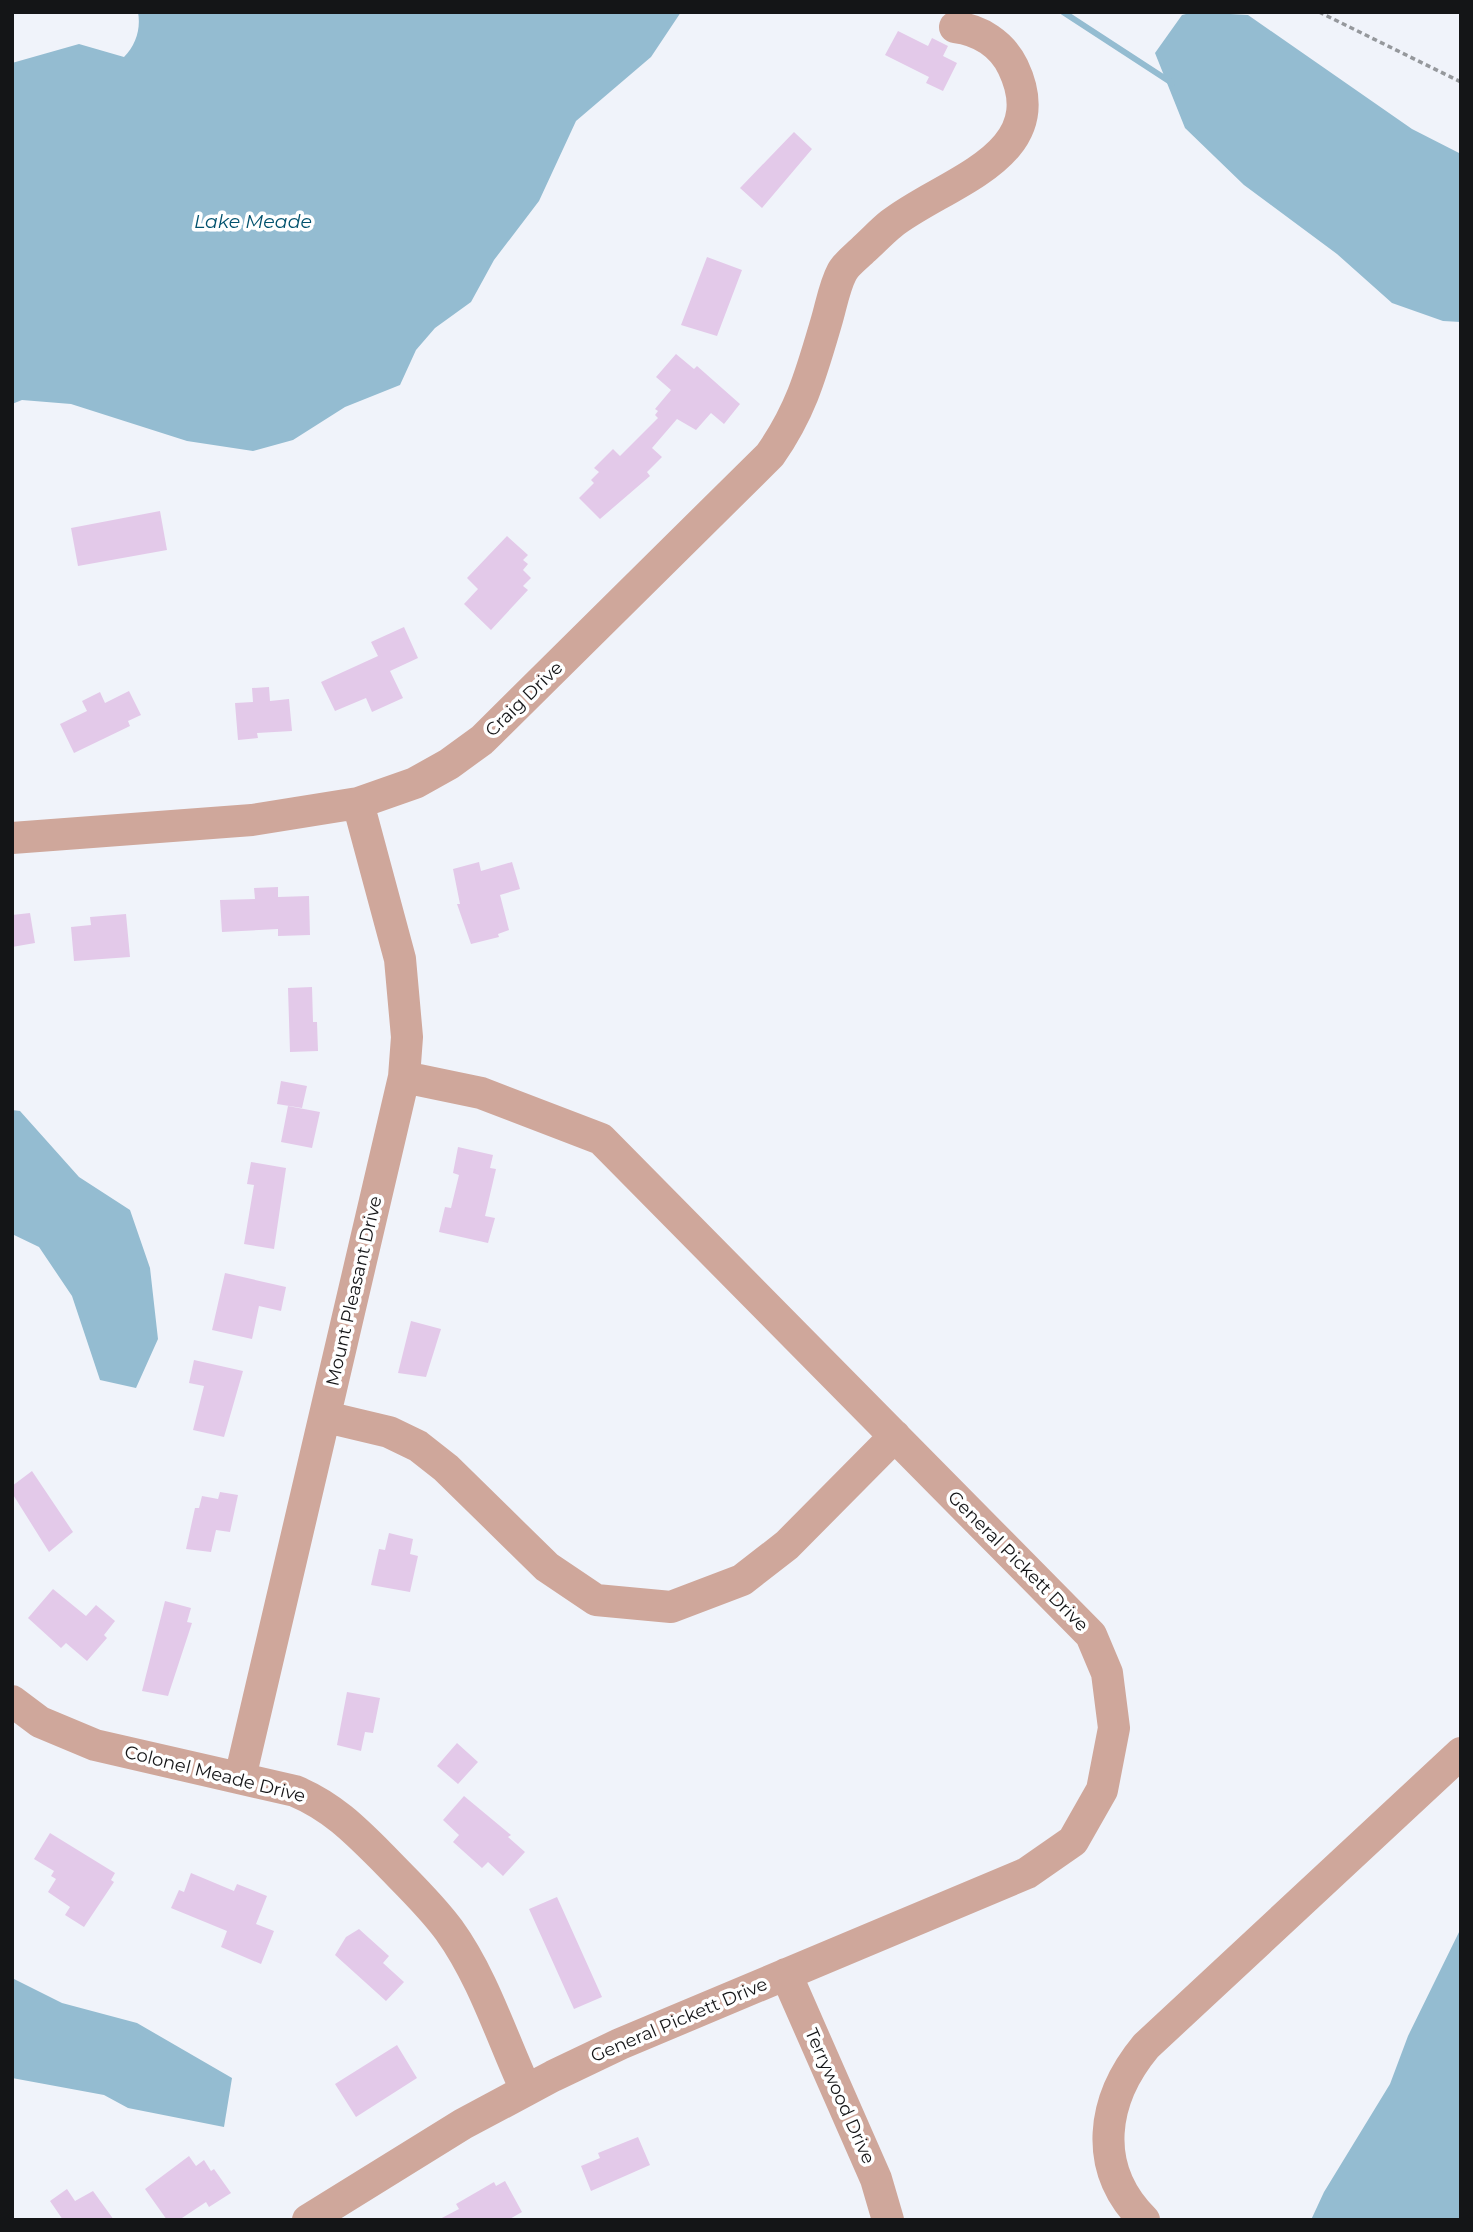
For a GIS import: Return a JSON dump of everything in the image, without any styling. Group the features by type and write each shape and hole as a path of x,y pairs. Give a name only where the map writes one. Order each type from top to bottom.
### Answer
{"street":[{"name":"Craig Drive","path":"12,838 253,820 358,803 415,783 449,764 482,740 746,482 792,424 807,389 842,270 892,223 996,159 1018,129 1023,117 1022,96 1009,59 998,45 982,34 955,27"},
{"name":"Mount Pleasant Drive","path":"240,1778 404,1077 407,1037 400,958 358,803"},
{"name":"General Pickett Drive","path":"307,2220 463,2124 620,2044 1027,1873 1073,1841 1102,1790 1114,1728 1107,1673 1091,1635 601,1139 481,1093 404,1077"},
{"path":"326,1417 389,1432 418,1446 446,1468 547,1567 596,1600 671,1607 742,1580 787,1545 895,1436"},
{"name":"Colonel Meade Drive","path":"12,1701 40,1722 95,1745 295,1791 327,1806 342,1817 433,1910 469,1964 526,2090"},
{"path":"1144,2220 1120,2187 1108,2139 1110,2113 1117,2089 1130,2066 1146,2046 1461,1753"},
{"name":"Terrywood Drive","path":"786,1975 876,2179 888,2220"}],"path":[{"path":"1319,12 1461,82"}],"water":[{"name":"Lake Meade","path":"138,12 681,12 651,57 576,121 539,201 494,260 471,302 435,328 416,350 400,385 345,407 293,440 253,451 187,441 71,404 22,400 12,404 12,63 79,44 124,57 137,36"},
{"path":"1194,12 1248,15 1412,129 1461,154 1461,322 1443,321 1392,303 1337,254 1244,185 1185,128 1155,53 1182,15"},
{"path":"12,1110 20,1111 79,1177 130,1210 150,1268 158,1339 136,1388 100,1380 72,1296 39,1247 12,1234"},
{"path":"1461,1928 1461,2220 1311,2220 1324,2192 1390,2084 1408,2036"},
{"path":"12,1978 62,2003 137,2023 232,2078 224,2127 128,2108 104,2095 12,2078"}],"building":[{"path":"898,31 928,46 932,38 948,46 943,56 957,63 943,91 926,83 929,77 885,55"},
{"path":"794,132 812,149 762,208 740,188"},
{"path":"707,257 742,270 717,336 681,325"},
{"path":"676,354 694,369 697,366 740,404 724,424 711,413 696,430 677,419 652,448 662,457 647,472 650,476 600,519 579,498 594,483 591,480 599,472 594,468 613,449 620,456 658,418 655,415 658,411 655,409 671,390 656,377"},
{"path":"160,511 167,550 78,566 71,528"},
{"path":"507,536 528,555 523,560 528,564 523,570 531,578 523,586 528,590 491,630 464,604 478,589 467,578"},
{"path":"404,627 418,658 390,671 403,698 372,712 366,698 335,711 321,682 378,656 371,642"},
{"path":"269,687 270,701 289,699 292,731 257,733 258,738 238,740 235,703 253,702 252,688"},
{"path":"129,691 141,715 128,721 130,726 74,753 60,724 87,711 82,701 100,692 105,703"},
{"path":"479,862 481,871 512,862 520,889 500,895 509,930 498,934 499,937 471,944 457,904 460,904 453,869"},
{"path":"278,887 278,897 309,896 310,935 278,936 278,929 222,932 220,900 255,899 254,888"},
{"path":"30,913 35,943 12,947 12,915"},
{"path":"126,914 130,957 74,961 71,927 91,925 90,917"},
{"path":"312,987 313,1022 317,1022 318,1051 290,1052 288,988"},
{"path":"281,1081 307,1086 302,1108 277,1104"},
{"path":"288,1106 320,1112 312,1148 281,1142"},
{"path":"458,1147 493,1155 490,1168 496,1169 485,1216 495,1218 488,1243 439,1232 445,1207 451,1208 459,1175 453,1173"},
{"path":"251,1162 286,1168 274,1249 244,1244 254,1185 247,1184"},
{"path":"225,1273 286,1287 281,1311 259,1306 252,1339 212,1330"},
{"path":"411,1321 441,1329 426,1377 398,1373"},
{"path":"194,1360 243,1371 224,1437 193,1430 204,1386 189,1383"},
{"path":"32,1471 73,1532 49,1552 12,1493 12,1486"},
{"path":"220,1492 238,1495 230,1532 216,1530 211,1552 186,1549 195,1508 199,1508 202,1496 218,1499"},
{"path":"389,1533 413,1539 410,1554 418,1556 410,1592 371,1585 379,1549 385,1550"},
{"path":"53,1589 86,1616 96,1605 115,1621 104,1635 107,1638 87,1661 66,1643 61,1648 28,1618"},
{"path":"165,1601 191,1608 187,1622 192,1623 168,1696 142,1691"},
{"path":"347,1692 380,1698 373,1733 365,1732 361,1751 337,1745"},
{"path":"457,1743 478,1762 458,1784 437,1766"},
{"path":"464,1796 511,1835 508,1837 525,1852 503,1876 488,1862 482,1868 453,1842 459,1835 443,1820"},
{"path":"50,1833 115,1873 111,1880 114,1882 84,1927 65,1915 70,1907 48,1892 56,1879 51,1876 54,1871 34,1859"},
{"path":"191,1873 234,1891 237,1884 267,1896 256,1924 274,1931 261,1964 221,1947 227,1931 171,1908 179,1890 184,1892"},
{"path":"557,1897 602,1997 574,2009 529,1909"},
{"path":"359,1929 389,1956 383,1963 404,1982 386,2001 335,1955 346,1937"},
{"path":"397,2045 417,2078 356,2117 335,2084"},
{"path":"638,2137 650,2165 591,2191 581,2166 600,2158 598,2153"},
{"path":"189,2156 196,2166 204,2160 231,2193 209,2207 206,2202 179,2220 167,2220 145,2189"},
{"path":"505,2181 522,2212 508,2220 438,2220 459,2209 456,2204 494,2182 496,2186"},
{"path":"67,2189 75,2201 93,2191 114,2220 63,2220 50,2201"}],"waterway":[{"path":"1063,12 1172,83"}]}
